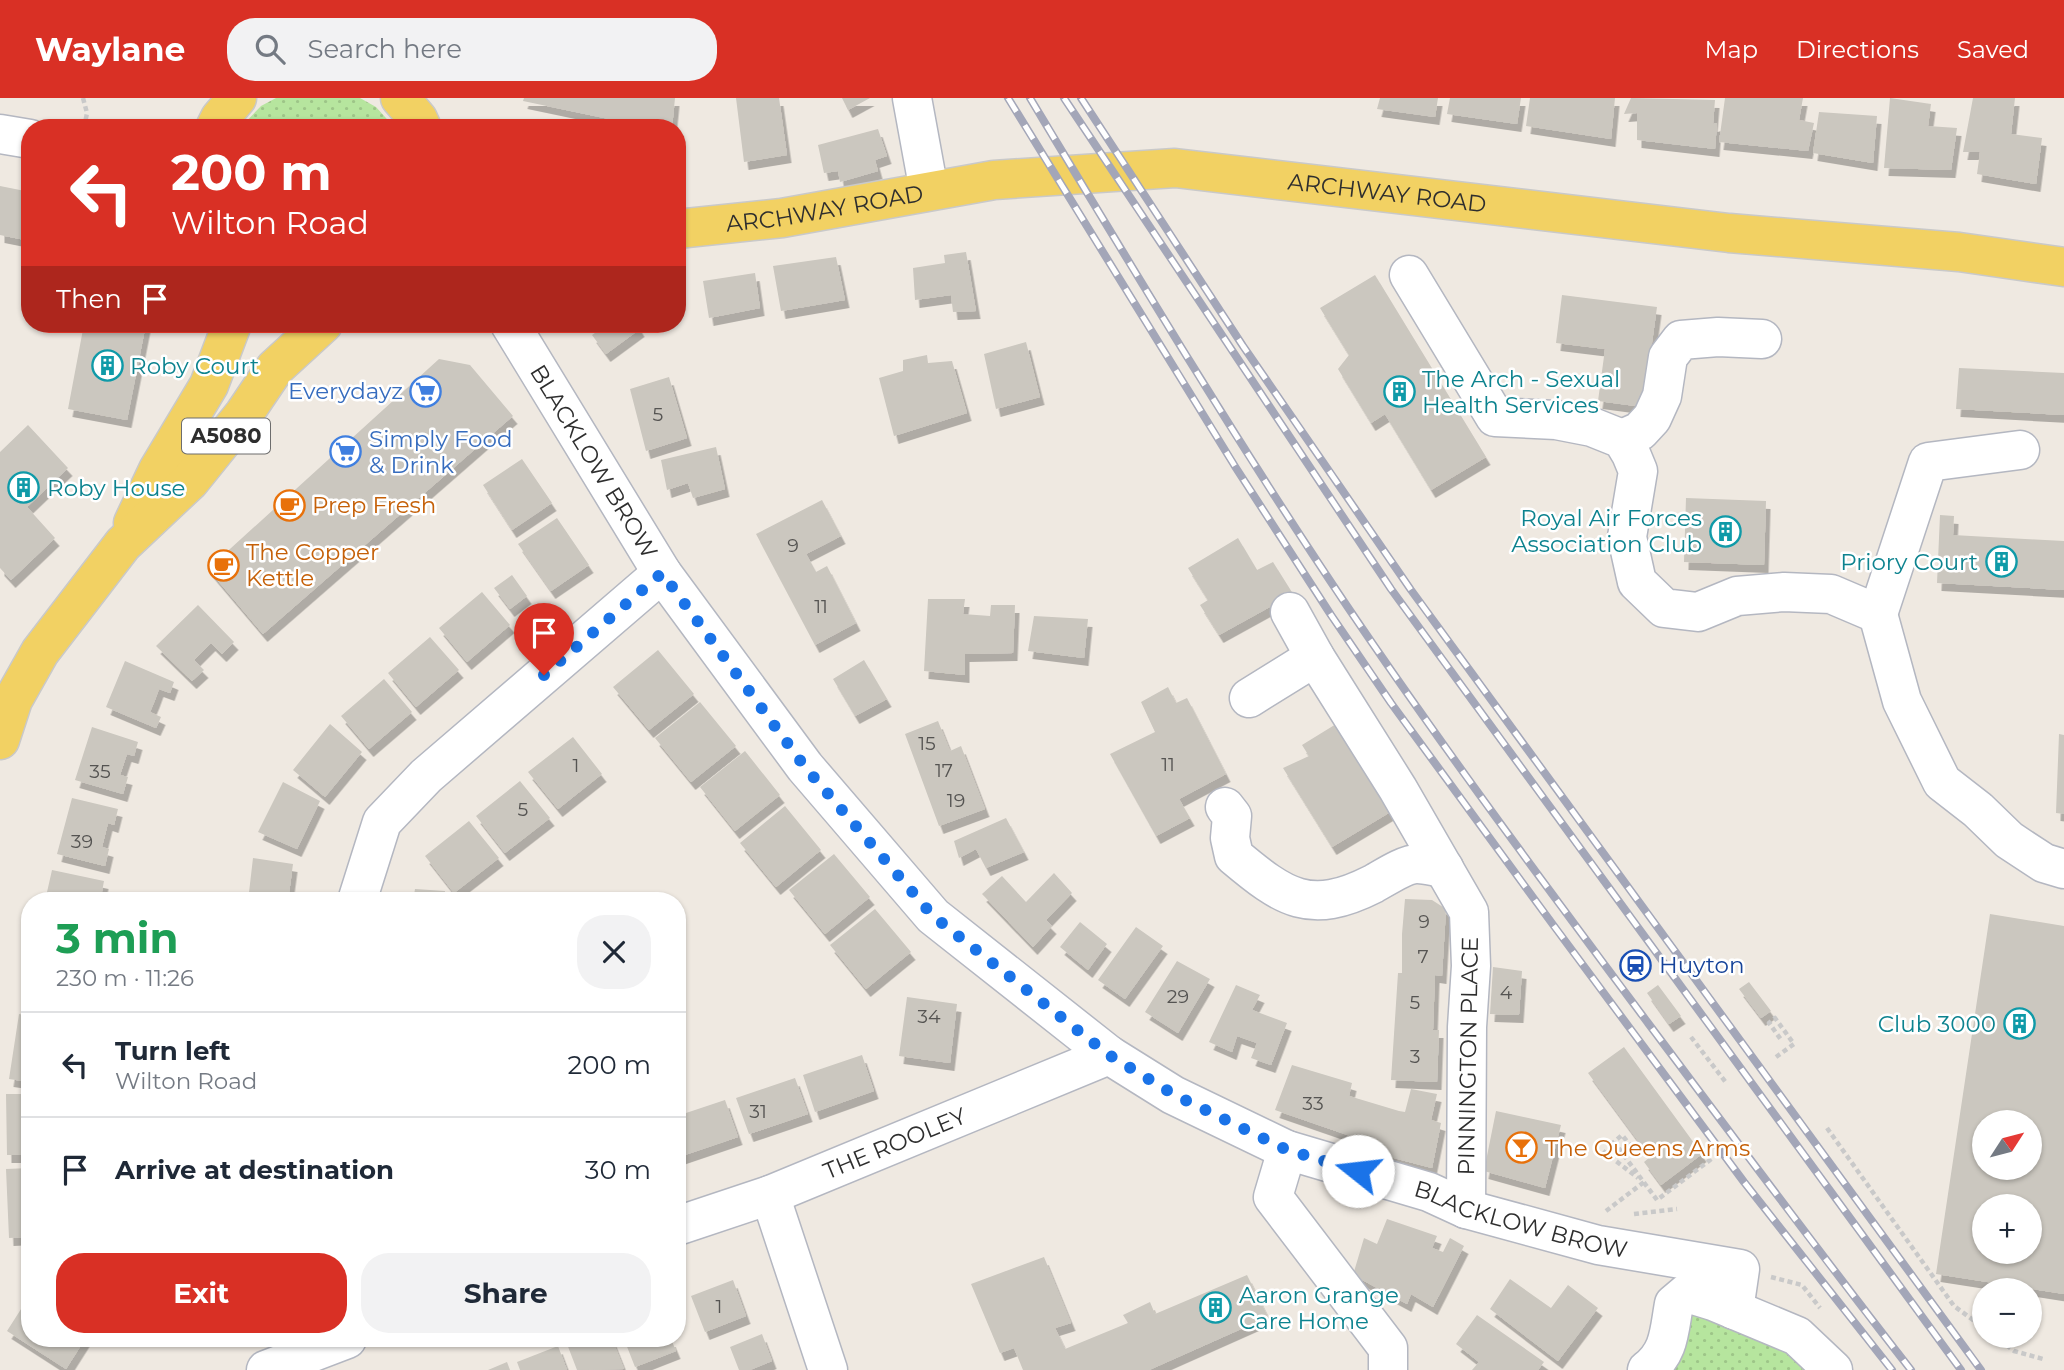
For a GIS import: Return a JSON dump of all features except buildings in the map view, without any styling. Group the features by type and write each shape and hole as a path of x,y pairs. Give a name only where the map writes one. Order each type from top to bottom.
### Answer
{"main road":[{"name":"ARCHWAY ROAD","path":"688,225 782,218 994,180 1175,168 1730,233 1959,253 2064,267"},
{"name":"A5080","path":"123,544 158,470 209,385 229,333"},
{"name":"A5080","path":"0,740 13,700 40,652 123,544 190,481 244,414 275,368 314,333"}],"street":[{"path":"912,98 929,191"},
{"path":"0,134 21,138"},
{"path":"1409,275 1495,417 1556,420 1592,427 1622,439 1638,471 1627,537 1637,582 1664,608 1698,611 1737,596 1784,592 1831,593 1878,614"},
{"name":"BLACKLOW BROW","path":"515,333 662,573 805,767 933,916 1109,1055 1173,1094 1287,1150 1429,1192 1466,1209 1598,1245 1740,1269 1734,1310"},
{"path":"1622,439 1640,431 1652,418 1662,396 1668,357 1681,340 1718,337 1762,339"},
{"path":"2020,450 1928,463 1878,614 1902,701 1942,782 1978,810 2009,840 2044,863 2064,869"},
{"path":"360,892 382,822 426,776 662,573"},
{"name":"PINNINGTON PLACE","path":"1290,612 1469,912 1471,966 1467,1027 1466,1209"},
{"path":"1249,698 1315,657"},
{"path":"1225,807 1232,816 1230,838 1234,856 1264,881 1284,892 1315,902 1343,898 1414,864 1444,868"},
{"name":"THE ROOLEY","path":"686,1223 770,1195 1109,1055"},
{"path":"1287,1150 1273,1197 1388,1348 1388,1370"},
{"path":"770,1195 828,1370"},
{"path":"1647,1370 1656,1364 1667,1347 1674,1304 1687,1293 1797,1336 1832,1370"},
{"path":"267,1370 326,1347"}],"path":[{"path":"83,98 86,119"},
{"path":"1776,1057 1794,1044 1775,1018 1769,1023 1782,1041"},
{"path":"1692,1037 1727,1084"},
{"path":"1827,1128 1954,1306 1972,1319"},
{"path":"1636,1154 1622,1135 1614,1142 1657,1200 1714,1157"},
{"path":"1603,1151 1644,1182"},
{"path":"1621,1199 1644,1182"},
{"path":"2010,1348 2043,1359"}],"green space":[{"path":"276,98 360,98 376,107 387,119 249,119 261,106"},
{"path":"1690,1311 1766,1336 1803,1370 1672,1370"}],"railway":[{"path":"1008,98 1236,468 1391,703 1744,1182 1892,1370"},
{"path":"1030,98 1225,418 1383,659 1571,920 1911,1370"},
{"path":"1064,98 1391,589 1961,1370"},
{"path":"1081,98 1243,346 1411,590 1981,1370"}],"place":[{"name":"Roby Court","path":"107,366"},
{"name":"Everydayz","path":"426,391"},
{"name":"The Arch - Sexual Health Services","path":"1399,392"},
{"name":"Simply Food & Drink","path":"346,452"},
{"name":"Roby House","path":"24,488"},
{"name":"Prep Fresh","path":"289,505"},
{"name":"Royal Air Forces Association Club","path":"1725,531"},
{"name":"Priory Court","path":"2001,562"},
{"name":"The Copper Kettle","path":"223,565"},
{"name":"Huyton","path":"1636,965"},
{"name":"Club 3000","path":"2019,1024"},
{"name":"The Queens Arms","path":"1522,1148"},
{"name":"Aaron Grange Care Home","path":"1216,1308"}],"route":[{"path":"544,675 662,573 805,767 933,916 1109,1055 1173,1094 1287,1150 1358,1171"}]}
